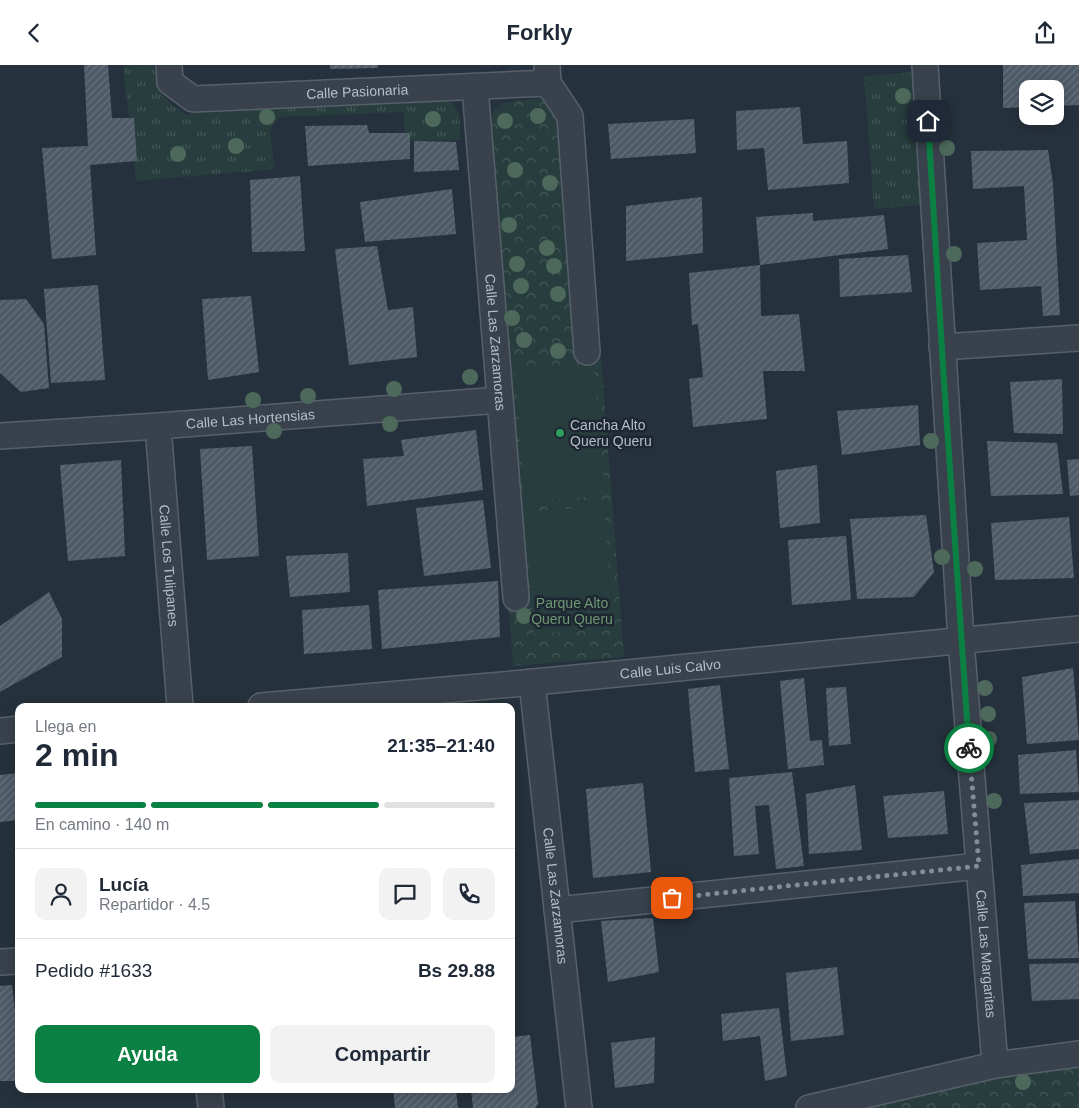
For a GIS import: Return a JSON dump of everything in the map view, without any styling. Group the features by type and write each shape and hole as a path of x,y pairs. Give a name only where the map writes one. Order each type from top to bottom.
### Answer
{"street":[{"name":"Calle Pasionaria","path":"169,65 170,82 193,99 475,87 548,74"},
{"name":"Calle Las Margaritas","path":"925,65 961,640 995,1065"},
{"path":"548,74 570,116 587,352"},
{"name":"Calle Las Zarzamoras","path":"475,87 516,598"},
{"path":"942,347 1079,338"},
{"name":"Calle Las Hortensias","path":"0,436 500,400"},
{"name":"Calle Los Tulipanes","path":"158,426 180,703"},
{"name":"Calle Luis Calvo","path":"295,703 1079,629"},
{"name":"Calle Las Zarzamoras","path":"532,682 579,1108"},
{"path":"0,731 15,729"},
{"path":"557,911 979,866"},
{"path":"0,962 15,961"},
{"path":"809,1108 995,1065 1079,1055"},
{"path":"209,1093 211,1108"}],"green space":[{"path":"123,65 154,65 157,82 162,94 185,114 445,99 455,106 459,116 461,140 405,141 404,112 279,117 274,122 270,131 275,169 136,181"},
{"path":"913,72 924,205 874,209 864,76"},
{"name":"Parque Alto Queru Queru","path":"541,98 551,103 558,110 575,358 601,356 624,657 513,666 508,599 490,126 494,110 503,103"},
{"name":"Cancha Alto Queru Queru","path":"594,364 605,495 525,502 515,370"},
{"path":"604,506 613,629 534,634 525,512"},
{"path":"1079,1067 1079,1108 857,1108 1001,1077"}],"building":[{"path":"84,65 108,65 112,118 134,118 137,161 90,165 96,255 52,259 42,148 88,146"},
{"path":"330,65 378,65 378,68 330,69"},
{"path":"1003,65 1079,65 1079,105 1064,106 1064,80 1019,80 1019,107 1003,108"},
{"path":"800,107 803,144 847,141 849,183 768,190 764,148 737,150 736,111"},
{"path":"694,119 696,153 611,159 608,124"},
{"path":"367,125 369,133 410,133 410,159 308,166 305,126"},
{"path":"414,141 456,142 459,170 414,172"},
{"path":"1048,150 1053,184 1060,315 1043,316 1041,286 980,290 977,243 1027,240 1024,186 973,189 971,151"},
{"path":"300,176 305,251 252,252 250,180"},
{"path":"452,189 456,234 365,242 360,202"},
{"path":"702,197 703,253 626,261 626,206"},
{"path":"813,213 813,221 884,215 888,249 760,265 756,217"},
{"path":"377,246 388,310 413,307 417,357 349,365 335,249"},
{"path":"908,255 912,292 840,297 839,259"},
{"path":"760,265 761,316 799,314 805,371 763,371 767,419 693,427 689,379 703,377 698,324 692,325 689,273"},
{"path":"98,285 105,380 51,383 44,289"},
{"path":"251,296 259,372 208,380 202,299"},
{"path":"26,299 44,324 49,388 21,392 0,373 0,300"},
{"path":"1062,379 1063,434 1014,433 1010,382"},
{"path":"918,405 920,445 842,455 837,411"},
{"path":"476,430 483,490 367,506 363,459 404,456 401,440"},
{"path":"987,441 1057,443 1063,494 991,496"},
{"path":"252,446 259,556 207,560 200,449"},
{"path":"1079,459 1079,495 1070,496 1067,460"},
{"path":"121,460 125,556 68,561 60,465"},
{"path":"817,465 820,523 780,528 776,471"},
{"path":"483,500 491,568 424,576 416,508"},
{"path":"926,515 934,572 914,597 857,599 850,519"},
{"path":"1069,517 1074,578 995,580 991,523"},
{"path":"846,536 851,600 792,605 788,540"},
{"path":"348,553 350,592 290,597 286,556"},
{"path":"498,581 500,637 382,649 378,590"},
{"path":"49,592 62,619 62,657 0,692 0,626"},
{"path":"369,605 372,649 304,654 302,610"},
{"path":"1073,668 1079,740 1027,744 1022,677"},
{"path":"804,678 810,741 822,740 824,765 788,769 780,681"},
{"path":"720,685 729,769 695,772 688,689"},
{"path":"846,687 851,744 829,746 826,688"},
{"path":"1076,750 1079,792 1020,794 1018,755"},
{"path":"792,772 804,866 776,869 769,805 755,806 759,854 734,856 729,778"},
{"path":"15,773 15,820 0,822 0,775"},
{"path":"643,783 651,872 593,878 586,789"},
{"path":"855,785 862,850 809,854 806,794"},
{"path":"944,791 948,834 888,838 883,796"},
{"path":"1079,800 1079,849 1030,854 1024,803"},
{"path":"1079,859 1079,893 1023,896 1021,865"},
{"path":"1075,901 1079,958 1028,959 1024,903"},
{"path":"653,918 659,972 608,982 601,921"},
{"path":"1079,963 1079,999 1032,1001 1029,964"},
{"path":"837,967 844,1035 791,1041 786,973"},
{"path":"12,985 15,1009 15,1081 0,1081 0,986"},
{"path":"779,1008 787,1076 765,1081 760,1036 723,1041 721,1014"},
{"path":"530,1035 538,1104 535,1108 473,1108 471,1093 515,1093 515,1037"},
{"path":"655,1037 654,1083 615,1088 611,1043"},
{"path":"393,1093 456,1093 458,1108 395,1108"}],"way so far":[{"path":"672,898 979,866 969,748"}],"place":[{"name":"Cancha Alto Queru Queru","path":"560,433"}],"route":[{"path":"928,121 969,748"}]}
